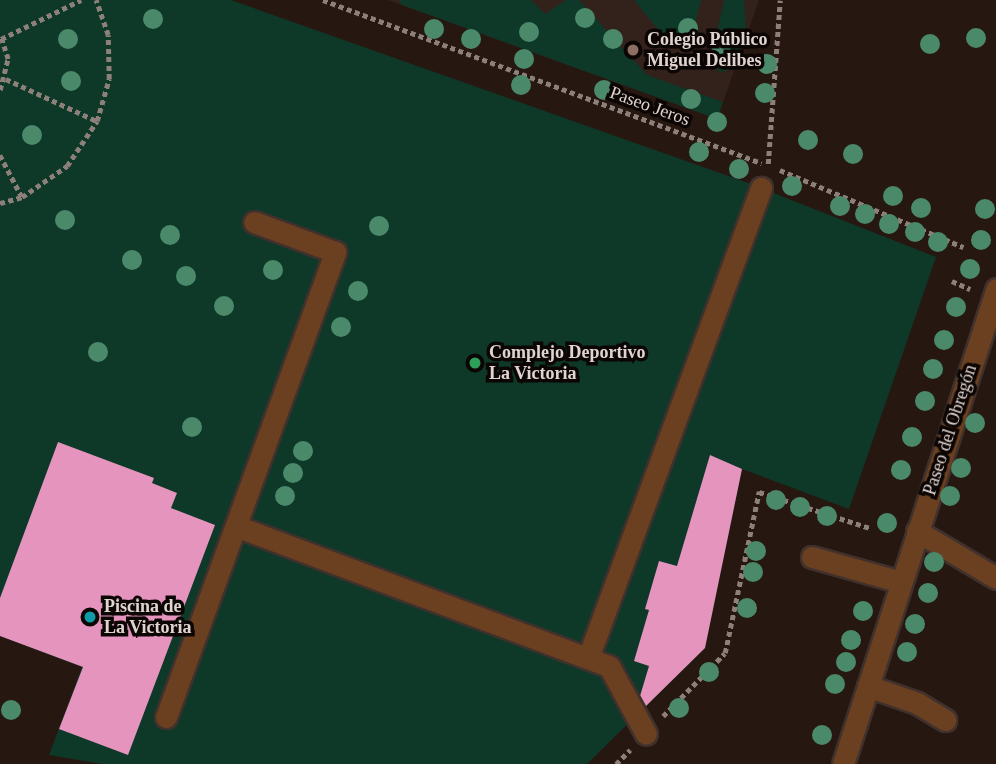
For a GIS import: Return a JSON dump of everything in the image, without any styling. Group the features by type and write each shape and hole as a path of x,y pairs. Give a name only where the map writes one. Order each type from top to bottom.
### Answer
{"street":[{"path":"588,658 761,188"},
{"path":"166,717 335,252 254,222"},
{"name":"Paseo del Obregón","path":"843,764 996,289"},
{"path":"236,526 609,666 646,734"},
{"path":"918,531 996,578"},
{"path":"812,557 901,582"},
{"path":"868,686 917,702 944,720"}],"path":[{"path":"0,90 6,79 8,58 1,38 80,0"},
{"path":"0,203 22,197 66,166 97,121 109,79 108,35 96,0"},
{"name":"Paseo Jeros","path":"323,0 768,165 963,247"},
{"path":"768,165 780,0"},
{"path":"6,79 97,121"},
{"path":"0,155 22,197"},
{"path":"616,764 725,653 759,492 870,528"}],"shaded area":[{"name":"Colegio Público Miguel Delibes","path":"388,0 759,0 717,119"}],"green space":[{"name":"Complejo Deportivo La Victoria","path":"0,0 231,0 748,183 936,257 849,509 742,469 705,648 587,764 102,764 49,755 82,667 0,636"},
{"path":"399,0 531,0 545,14 566,0 579,0 647,75 723,102 717,119 402,5"},
{"path":"634,0 701,0 691,39 680,43 662,34"},
{"path":"724,0 744,0 746,31 733,69 720,72 710,64"}],"building":[{"name":"Piscina de La Victoria","path":"58,442 154,478 152,483 177,493 171,508 215,525 128,755 59,729 83,667 0,636 0,598"},
{"path":"710,455 742,469 705,648 646,706 640,696 649,666 634,661 649,610 645,609 659,561 677,566"}],"place":[{"name":"Colegio Público Miguel Delibes","path":"633,50"},
{"name":"Complejo Deportivo La Victoria","path":"475,363"},
{"name":"Piscina de La Victoria","path":"90,617"}]}
